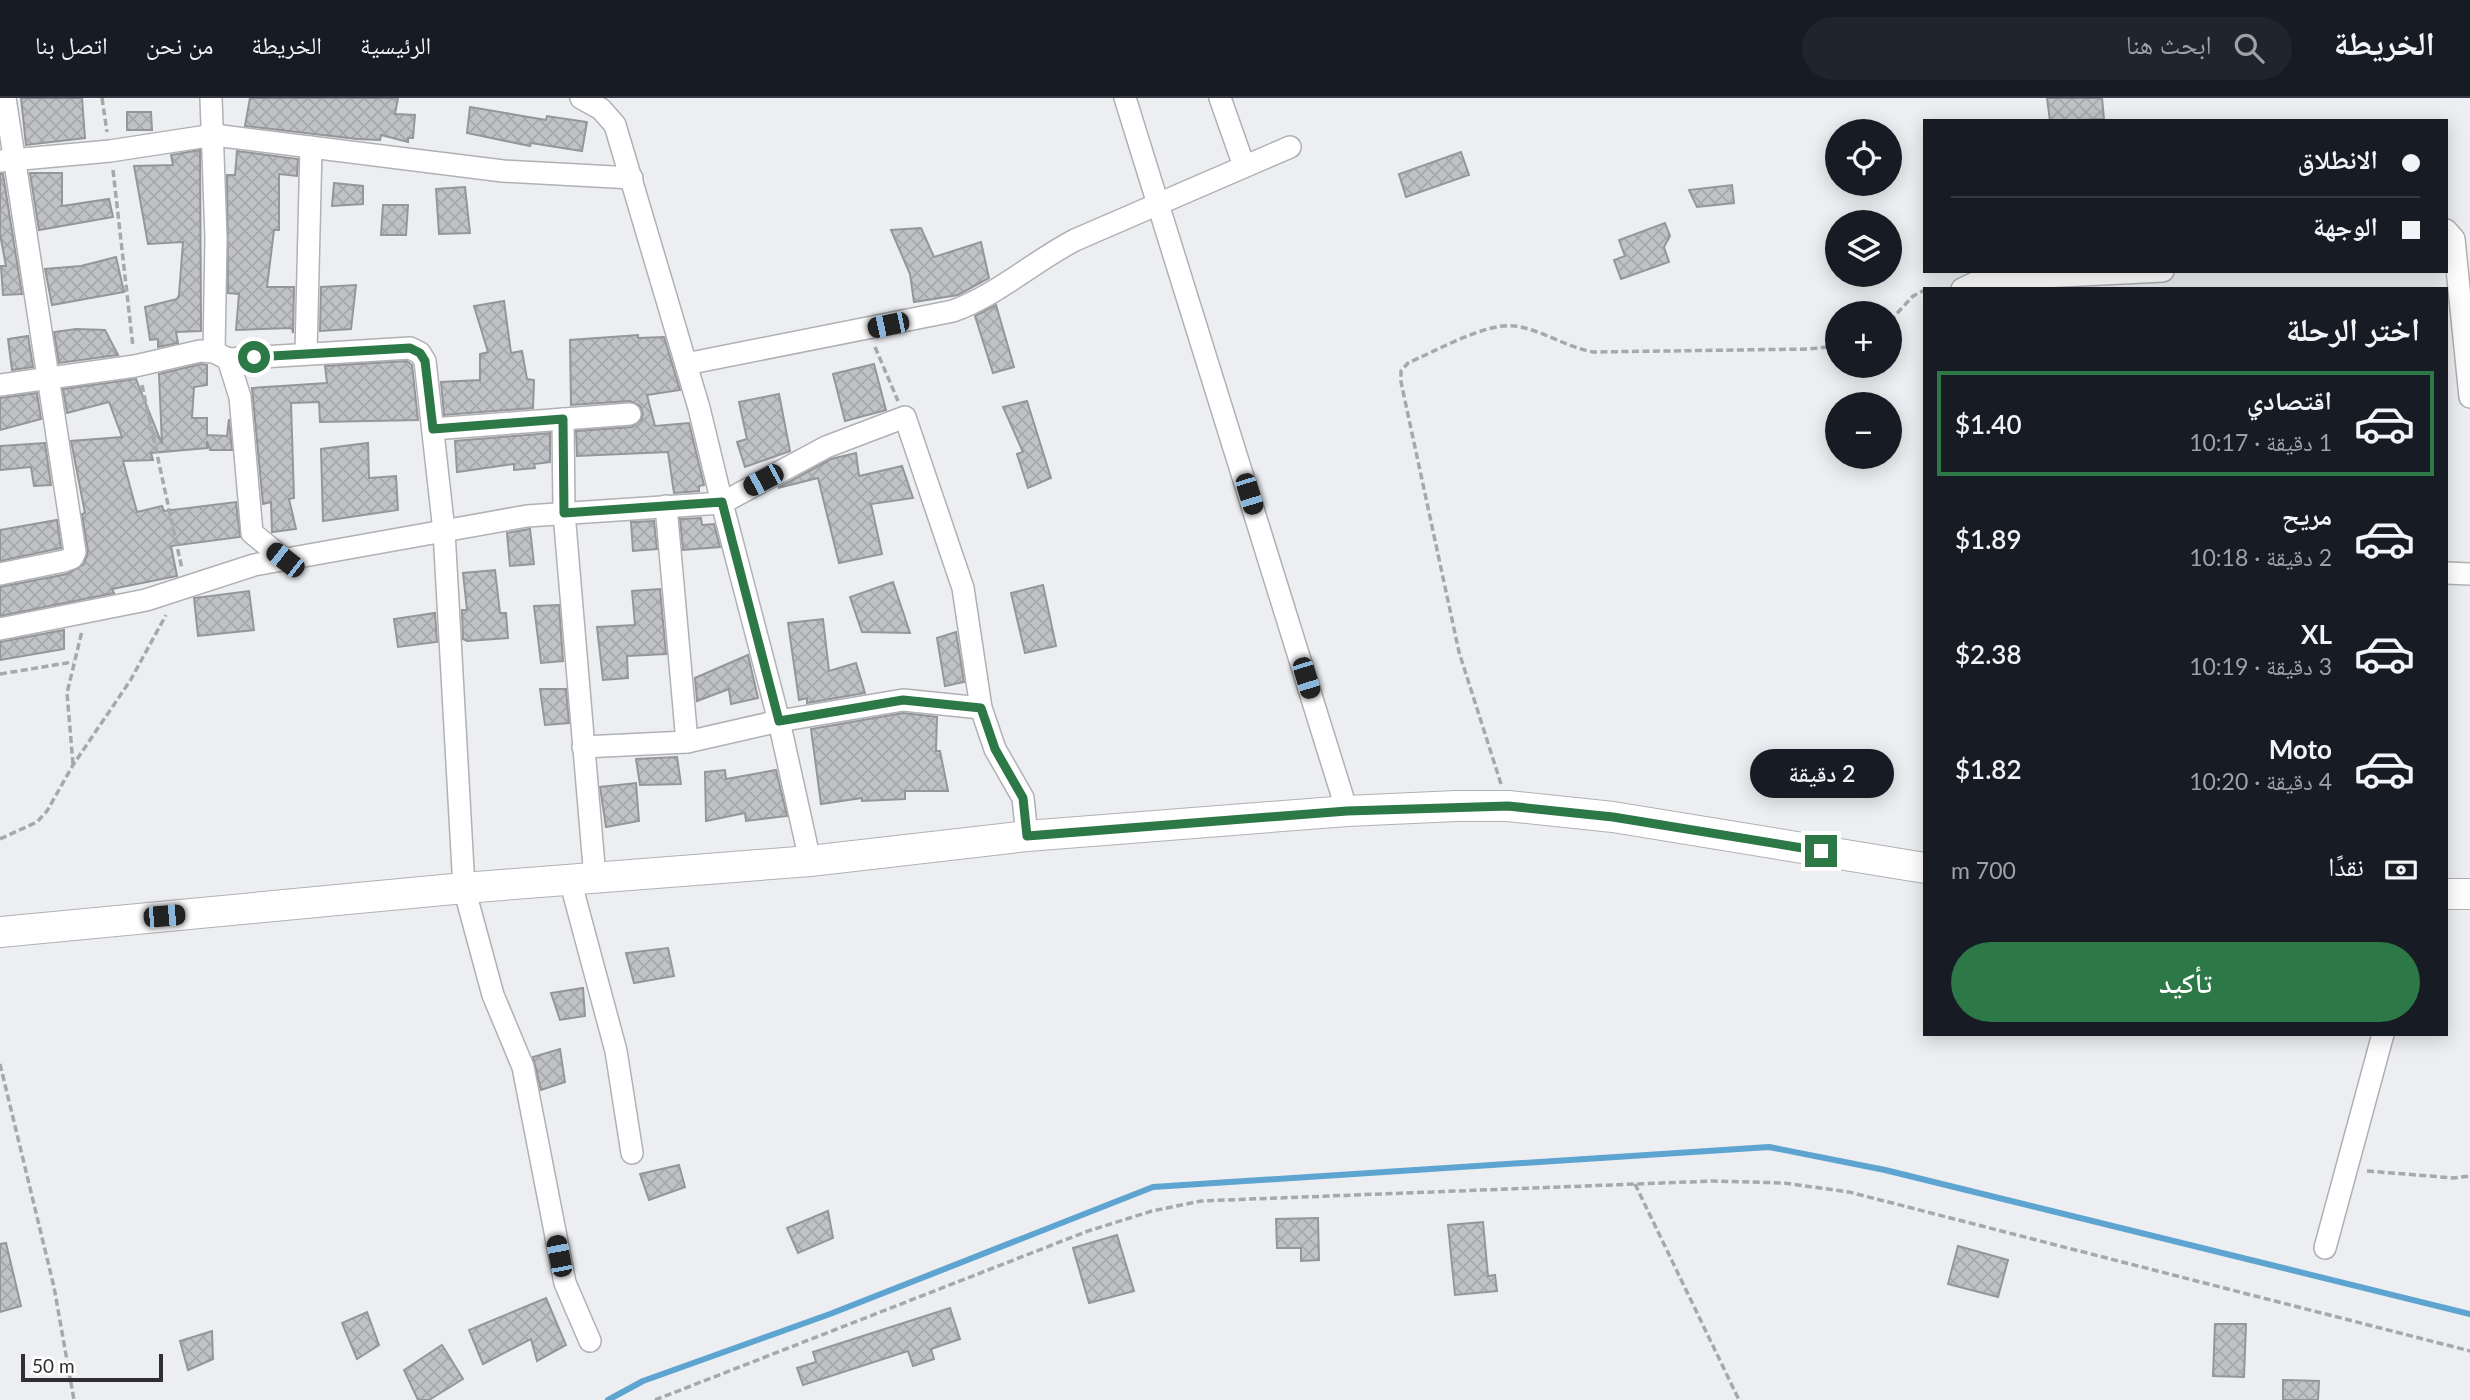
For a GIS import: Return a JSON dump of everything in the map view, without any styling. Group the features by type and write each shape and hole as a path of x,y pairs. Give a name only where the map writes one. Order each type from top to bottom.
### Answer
{"street":[{"path":"0,574 64,561 72,558 75,552 49,380 7,160 5,98"},
{"path":"211,98 221,355 240,397 252,533 285,560"},
{"path":"581,98 601,109 615,125 632,178 687,364 779,721 810,861"},
{"path":"1125,98 1347,811"},
{"path":"1220,98 1244,166"},
{"path":"7,160 110,151 214,135 503,171 632,178"},
{"path":"306,353 311,147"},
{"path":"687,364 953,311 977,302 1046,255 1158,203 1290,147"},
{"path":"2448,232 2454,239 2470,397"},
{"path":"1966,287 1981,280 2122,273"},
{"path":"0,385 135,366 178,354 306,353 410,348 420,353 425,361 444,531 464,888 493,995 523,1067 565,1283 590,1341"},
{"path":"433,429 630,414"},
{"path":"0,629 181,590 254,565 527,516 722,502 826,447 905,418 963,587 981,708 995,749 1023,798 1027,836"},
{"path":"563,419 564,513 583,747 583,879 616,1051 632,1153"},
{"path":"666,506 687,742"},
{"path":"2448,573 2470,575"},
{"path":"583,747 687,742 779,721 903,700 981,708"},
{"path":"0,932 464,888 810,861 1027,836 1347,811 1508,806 1613,817 1923,868"},
{"path":"2448,894 2470,894"},
{"path":"2325,1248 2382,1036"}],"path":[{"path":"1902,308 1913,296 1923,291"},
{"path":"1508,806 1459,652 1401,382 1401,371 1408,363 1490,328 1514,326 1575,349 1593,352 1825,347"},
{"path":"867,329 905,418"},
{"path":"0,839 37,822 47,811 73,765 130,681 181,590"},
{"path":"73,765 67,693 87,612"},
{"path":"0,674 73,662"},
{"path":"0,1064 54,1287 74,1400"},
{"path":"2348,1168 2401,1175 2470,1176"},
{"path":"655,1400 1088,1231 1152,1211 1201,1201 1713,1181 1784,1183 1849,1192 2470,1351"},
{"path":"1635,1184 1739,1400"}],"building":[{"path":"21,98 82,98 85,138 26,145"},
{"path":"250,98 398,98 395,114 415,115 413,138 408,138 408,142 381,135 380,140 357,139 245,126"},
{"path":"2047,98 2102,98 2104,119 2050,119"},
{"path":"470,107 546,120 547,116 587,122 582,151 531,143 530,146 467,133"},
{"path":"127,112 151,112 152,130 127,130"},
{"path":"200,150 201,331 176,332 178,343 158,347 158,339 150,340 145,307 177,299 183,242 148,244 134,166 173,165 171,155"},
{"path":"237,151 298,159 297,176 279,174 279,230 274,230 267,287 294,287 293,333 292,328 236,330 239,294 228,293 227,175 235,175"},
{"path":"1461,152 1469,175 1406,197 1399,174"},
{"path":"30,173 62,173 62,206 109,199 113,217 39,230"},
{"path":"0,174 3,174 22,294 3,295 1,266 6,266 0,234"},
{"path":"334,183 363,186 363,204 332,206"},
{"path":"1732,185 1734,203 1697,207 1689,190"},
{"path":"465,187 470,233 439,234 436,189"},
{"path":"383,205 408,205 406,235 381,235"},
{"path":"1665,223 1670,236 1664,247 1669,262 1621,279 1614,260 1625,256 1619,240"},
{"path":"921,228 934,257 981,242 989,278 958,295 914,302 910,274 891,230"},
{"path":"116,257 124,292 52,305 45,269 81,266"},
{"path":"356,285 351,329 320,331 321,287"},
{"path":"504,301 511,353 522,351 527,379 534,380 533,408 444,415 441,382 480,380 480,354 488,352 474,306"},
{"path":"996,305 1014,367 993,373 975,316"},
{"path":"76,329 105,330 118,355 59,363 54,332"},
{"path":"638,335 638,338 664,337 680,390 647,395 655,426 689,423 704,485 699,486 699,491 674,493 668,452 577,456 576,431 632,427 641,420 643,414 640,406 630,401 571,405 570,340"},
{"path":"28,336 33,367 12,370 8,339"},
{"path":"407,361 412,365 418,420 320,422 319,402 291,403 294,498 289,499 296,529 272,532 271,502 263,504 252,388 327,383 325,366"},
{"path":"874,364 886,410 845,421 833,374"},
{"path":"207,365 207,385 194,387 192,418 207,418 207,435 227,436 229,419 232,450 210,450 207,441 207,448 151,453 153,460 123,461 137,512 162,506 164,511 236,502 240,537 171,546 177,576 112,589 114,593 0,616 0,587 67,574 84,564 88,551 82,514 85,513 71,441 122,437 109,402 67,413 63,389 136,379 162,444 159,374"},
{"path":"37,393 41,419 0,430 0,398"},
{"path":"779,394 790,451 745,467 737,442 747,439 739,402"},
{"path":"1027,401 1051,478 1028,488 1017,454 1023,452 1003,407"},
{"path":"550,433 550,462 534,464 535,468 514,470 514,464 457,472 455,441"},
{"path":"45,443 51,485 34,486 31,467 0,470 0,446"},
{"path":"368,443 369,478 396,476 398,510 323,521 321,449"},
{"path":"856,453 859,476 902,466 913,498 871,504 882,554 839,563 818,478 778,488 831,459"},
{"path":"701,518 702,525 714,524 720,547 683,550 680,519"},
{"path":"57,520 61,548 0,561 0,530"},
{"path":"654,521 657,549 633,551 631,522"},
{"path":"530,529 534,564 510,566 507,533"},
{"path":"495,570 500,613 506,613 508,638 467,641 463,639 462,610 467,610 463,573"},
{"path":"893,582 910,633 862,632 850,597"},
{"path":"1043,585 1056,646 1025,653 1011,593"},
{"path":"660,589 666,654 627,656 628,678 603,680 597,627 635,625 632,591"},
{"path":"249,591 254,630 198,636 194,598"},
{"path":"559,605 563,661 541,663 534,606"},
{"path":"435,613 437,642 398,647 394,619"},
{"path":"823,619 829,671 856,663 865,693 807,703 807,698 799,700 788,623"},
{"path":"64,630 64,649 0,660 0,642"},
{"path":"956,632 964,682 945,686 937,638"},
{"path":"748,655 758,698 731,704 729,689 697,701 695,678"},
{"path":"540,689 566,689 569,723 545,725"},
{"path":"903,713 937,717 936,751 940,751 948,791 905,791 905,799 862,801 862,798 821,804 811,729"},
{"path":"677,757 681,784 640,785 636,759"},
{"path":"725,770 726,779 776,770 787,816 746,821 745,813 706,821 705,772"},
{"path":"636,783 639,821 606,827 600,787"},
{"path":"668,948 674,976 634,983 626,953"},
{"path":"583,988 585,1016 560,1020 551,993"},
{"path":"560,1049 565,1082 541,1090 533,1057"},
{"path":"679,1165 685,1187 649,1200 640,1174"},
{"path":"828,1211 833,1238 798,1253 787,1228"},
{"path":"1318,1218 1319,1260 1301,1261 1301,1248 1277,1248 1276,1219"},
{"path":"1483,1222 1488,1276 1495,1275 1497,1291 1455,1295 1448,1225"},
{"path":"1117,1235 1134,1291 1089,1303 1073,1248"},
{"path":"6,1243 21,1306 0,1312 0,1244"},
{"path":"1958,1246 2008,1260 1998,1297 1948,1284"},
{"path":"546,1298 566,1345 537,1361 531,1339 483,1364 469,1330"},
{"path":"950,1308 960,1339 931,1349 934,1359 913,1366 908,1351 803,1385 797,1368 816,1362 813,1352"},
{"path":"367,1312 379,1345 357,1359 342,1323"},
{"path":"2215,1324 2246,1324 2244,1377 2213,1376"},
{"path":"212,1331 213,1359 188,1370 180,1341"},
{"path":"442,1345 463,1379 429,1400 418,1400 404,1370"},
{"path":"2283,1380 2319,1381 2318,1400 2283,1400"}],"waterway":[{"path":"608,1400 643,1381 830,1314 1153,1187 1769,1147 1885,1170 2470,1314"}],"route":[{"path":"254,357 410,348 420,353 425,361 433,429 563,419 564,513 722,502 779,721 903,700 981,708 995,749 1023,798 1027,836 1347,811 1508,806 1613,817 1821,851"}]}
